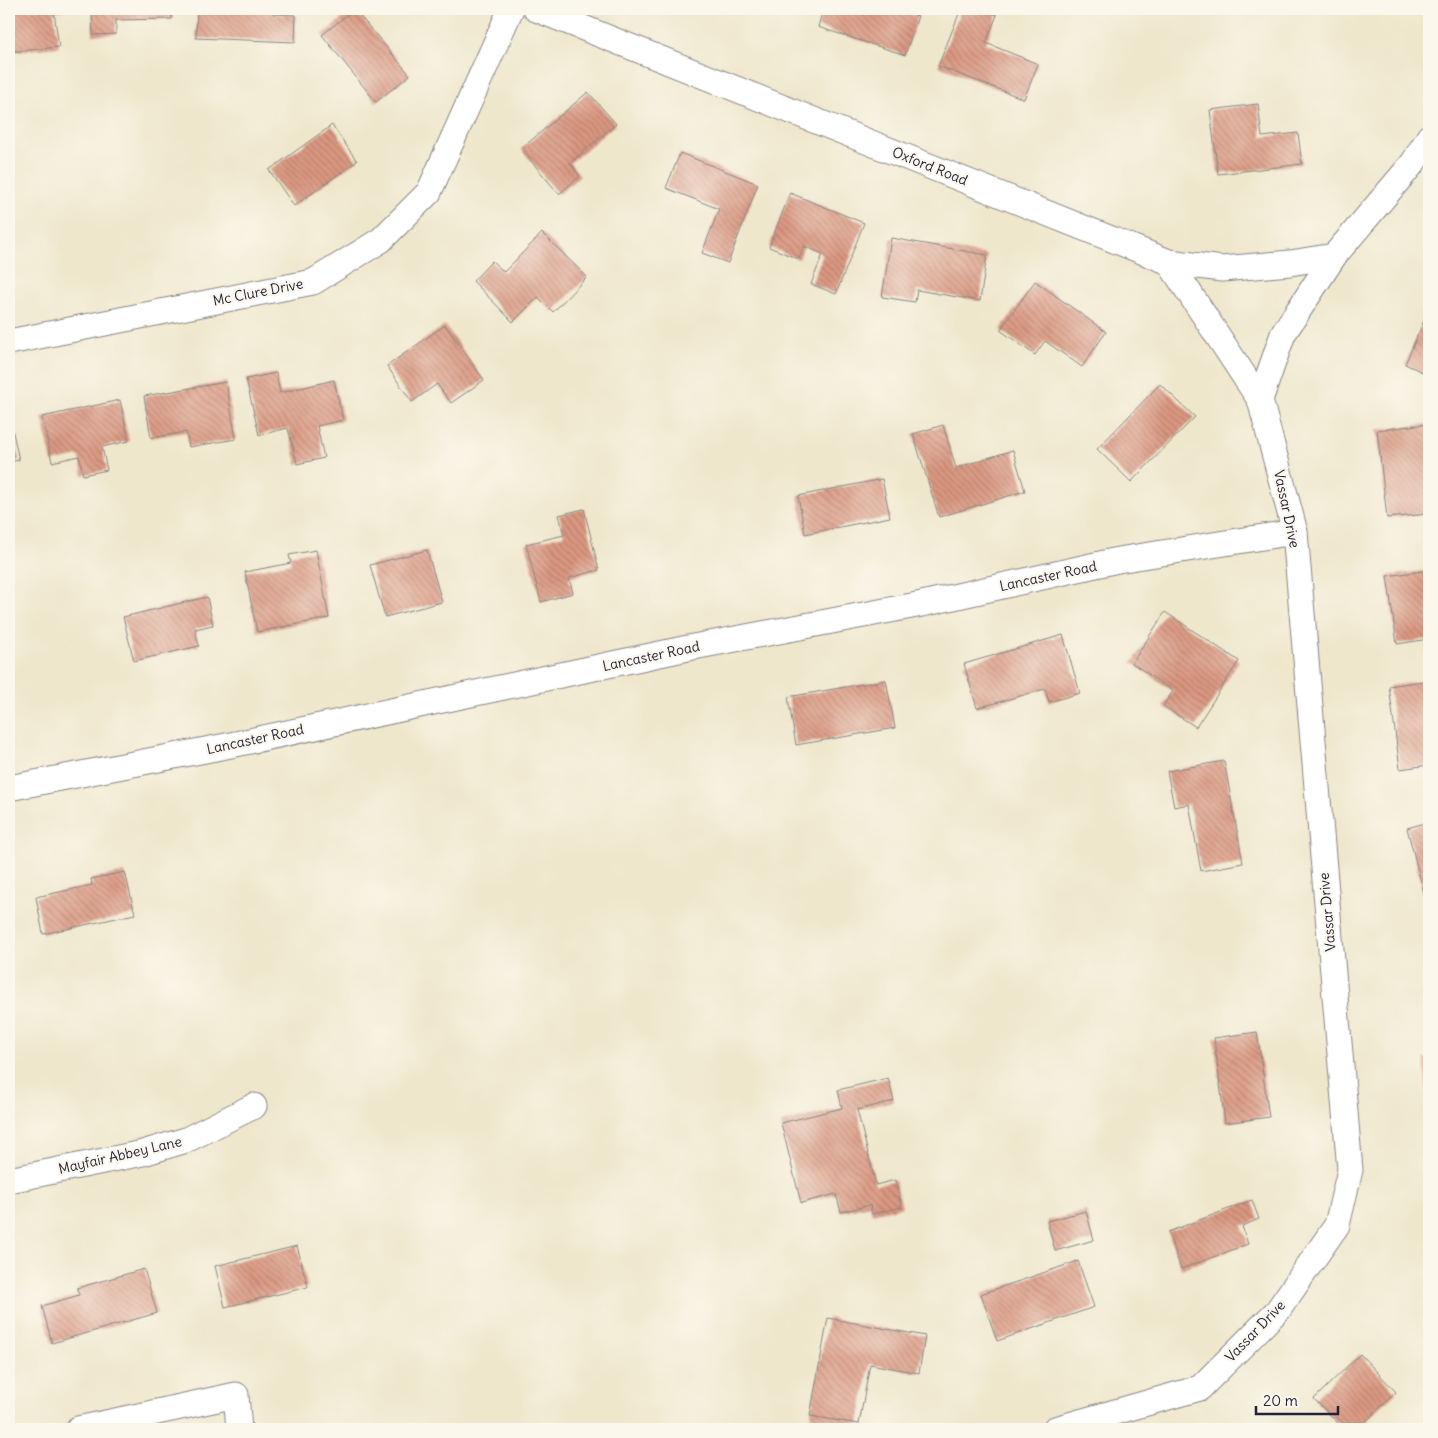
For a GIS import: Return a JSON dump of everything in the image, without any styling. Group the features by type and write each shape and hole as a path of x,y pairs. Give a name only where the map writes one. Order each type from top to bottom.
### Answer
{"street":[{"name":"Mc Clure Drive","path":"9,342 313,282 381,240 429,192 511,9"},
{"name":"Oxford Road","path":"536,9 1169,262"},
{"path":"1260,400 1283,334 1334,256 1414,163 1429,137"},
{"path":"1169,262 1222,269 1290,263 1334,256"},
{"path":"1169,262 1260,400"},
{"name":"Vassar Drive","path":"1055,1429 1200,1388 1278,1310 1337,1225 1350,1170 1295,532 1260,400"},
{"name":"Lancaster Road","path":"9,788 226,746 688,648 922,604 1118,560 1295,532"},
{"name":"Mayfair Abbey Lane","path":"9,1180 143,1152 177,1142 254,1106"},
{"path":"78,1429 236,1395 239,1429"}],"building":[{"path":"9,9 69,9 54,12 59,47 9,52"},
{"path":"92,9 171,9 172,19 116,20 116,34 93,35"},
{"path":"197,9 273,9 273,14 296,15 295,42 196,38"},
{"path":"354,9 410,75 376,102 322,35"},
{"path":"823,9 895,9 918,16 905,55 818,27"},
{"path":"961,9 982,9 997,15 986,43 1038,64 1024,99 938,66"},
{"path":"588,92 616,124 570,163 580,176 559,194 521,149"},
{"path":"1258,104 1262,137 1298,133 1302,164 1218,174 1210,110"},
{"path":"332,125 357,161 294,206 269,170"},
{"path":"680,153 758,184 728,263 702,253 719,209 666,188"},
{"path":"790,193 864,223 836,294 811,284 823,254 804,246 799,259 769,247"},
{"path":"542,233 587,277 553,312 538,297 513,322 473,281 492,261 504,272"},
{"path":"891,238 987,255 980,301 917,290 915,302 882,297"},
{"path":"1035,281 1106,332 1082,367 1045,341 1035,355 1000,330"},
{"path":"1429,309 1429,375 1405,364"},
{"path":"445,325 484,380 451,403 437,384 412,402 387,366"},
{"path":"276,373 280,393 334,380 343,420 317,426 324,458 297,464 288,428 259,435 246,379"},
{"path":"226,382 236,439 189,447 186,432 151,438 144,396"},
{"path":"1160,384 1195,417 1131,482 1097,449"},
{"path":"120,400 129,441 102,447 107,470 83,475 79,456 52,462 42,417"},
{"path":"9,419 19,460 9,462"},
{"path":"1427,424 1429,514 1387,518 1377,430"},
{"path":"943,425 956,468 1013,450 1025,491 939,517 913,434"},
{"path":"882,479 890,517 805,534 798,496"},
{"path":"584,509 599,570 569,578 573,593 541,602 526,544 564,535 559,515"},
{"path":"316,550 329,618 257,632 245,572 291,563 289,555"},
{"path":"427,550 442,602 385,617 370,565"},
{"path":"1429,570 1429,639 1397,644 1387,576"},
{"path":"207,597 213,625 195,629 199,646 134,661 123,617"},
{"path":"1165,612 1239,661 1196,727 1163,706 1173,691 1132,663"},
{"path":"1063,635 1080,693 1049,702 1045,689 977,708 964,664"},
{"path":"886,680 895,728 796,745 788,697"},
{"path":"1429,680 1429,765 1400,769 1389,686"},
{"path":"1224,761 1243,863 1201,871 1189,804 1174,807 1167,771"},
{"path":"1429,822 1429,905 1427,905 1407,828"},
{"path":"125,872 135,914 43,934 36,897 92,885 91,879"},
{"path":"1257,1032 1269,1117 1225,1123 1214,1038"},
{"path":"1424,1058 1429,1058 1429,1100 1428,1100"},
{"path":"888,1078 894,1101 857,1110 876,1185 895,1180 902,1207 872,1214 870,1205 841,1212 836,1194 801,1203 781,1123 842,1108 838,1090"},
{"path":"1252,1200 1259,1219 1242,1226 1248,1244 1181,1269 1168,1232"},
{"path":"1086,1211 1094,1240 1055,1251 1047,1221"},
{"path":"297,1246 308,1287 225,1307 215,1266"},
{"path":"1078,1261 1094,1307 997,1341 981,1294"},
{"path":"144,1269 157,1313 52,1343 42,1306 79,1295 77,1288"},
{"path":"828,1318 925,1336 919,1373 870,1364 859,1424 810,1416"},
{"path":"1360,1354 1396,1392 1358,1429 1344,1429 1314,1399"}]}
